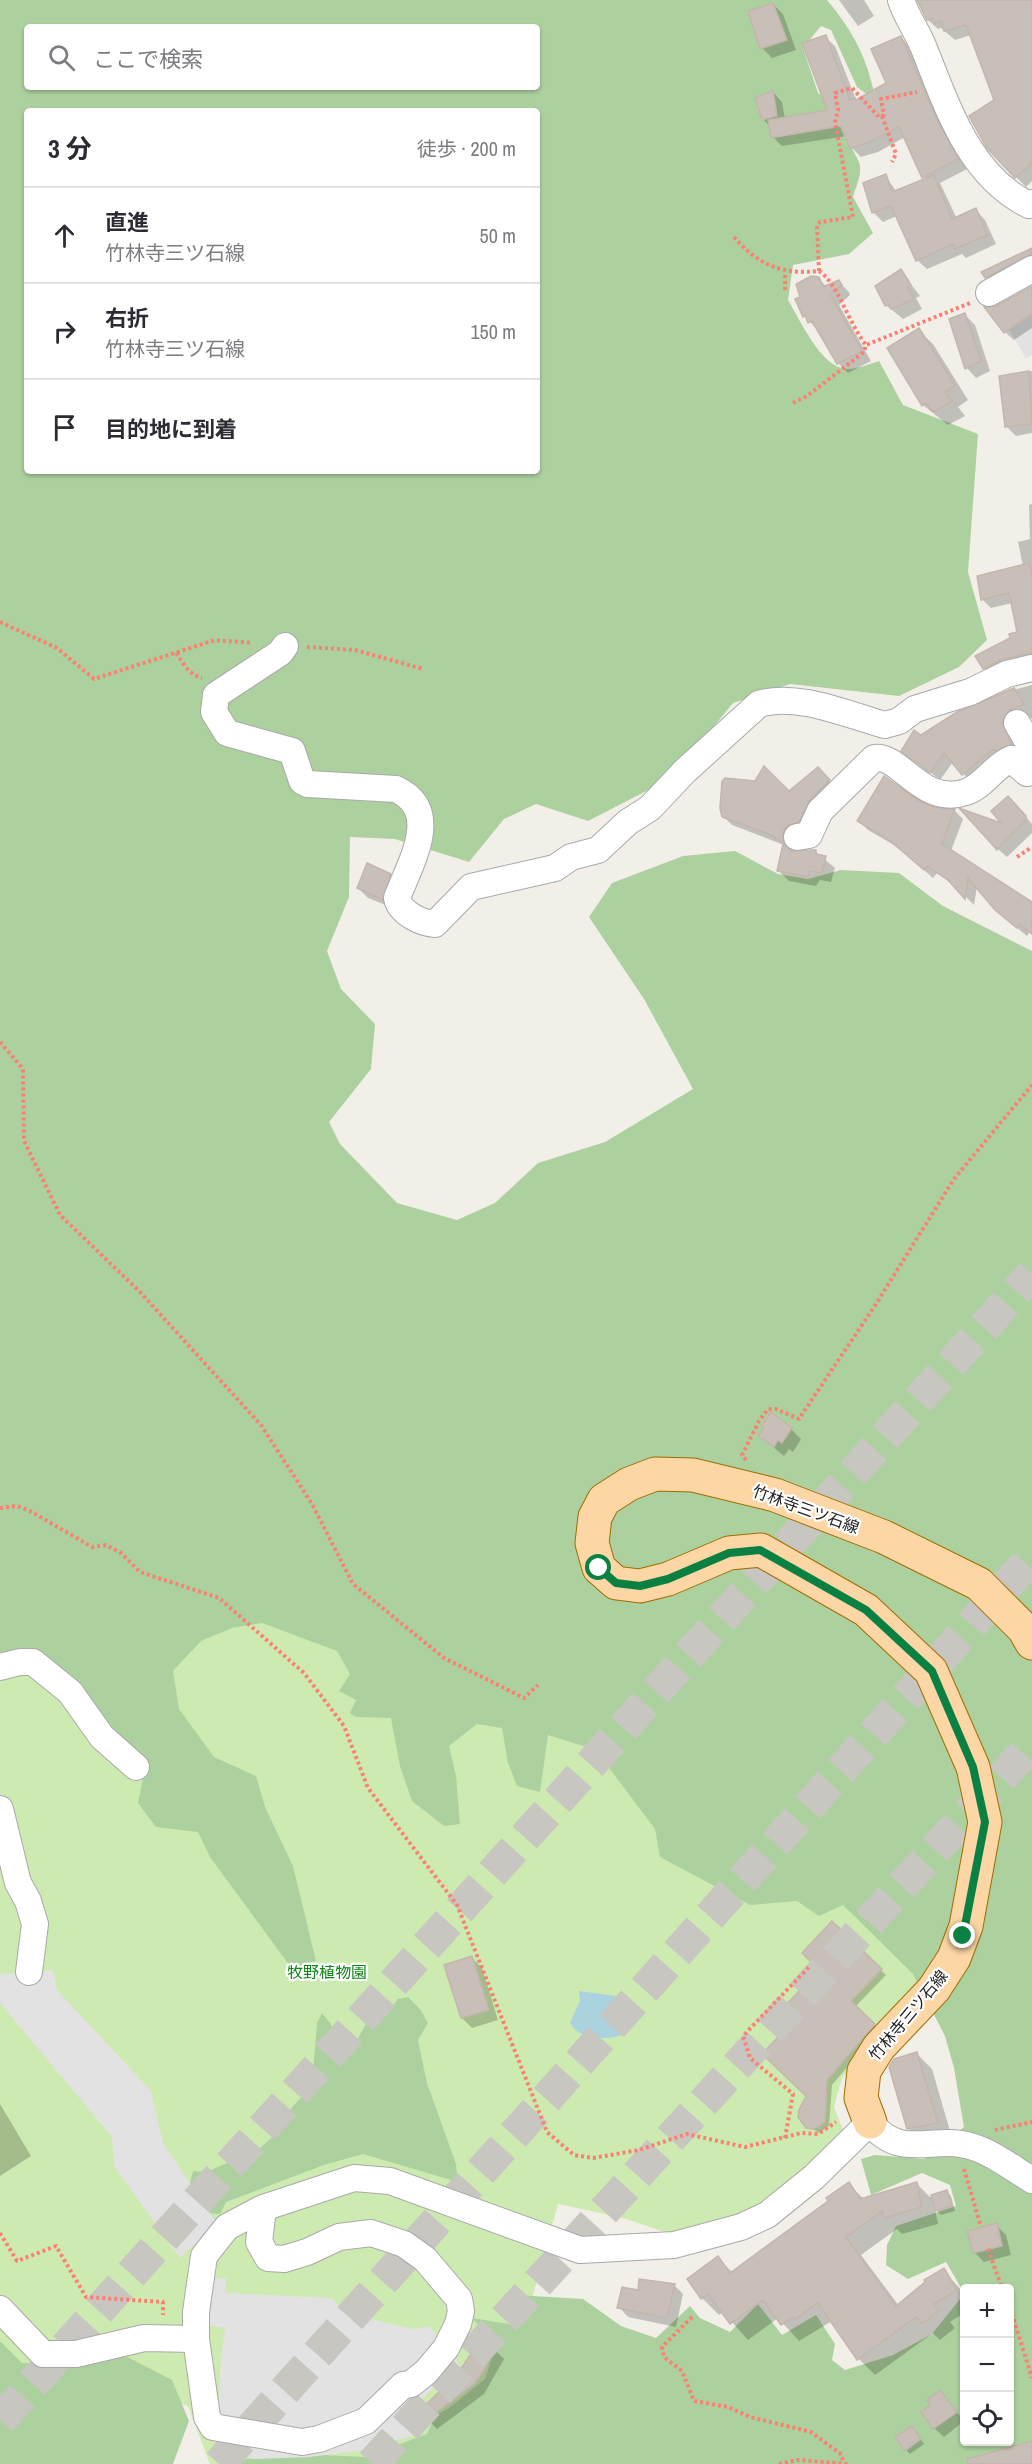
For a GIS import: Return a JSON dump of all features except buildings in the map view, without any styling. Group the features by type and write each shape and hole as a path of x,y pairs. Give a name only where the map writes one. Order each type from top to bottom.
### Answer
{"main road":[{"name":"竹林寺三ツ石線","path":"867,2117 861,2084 871,2058 933,1989 959,1946 966,1926 985,1822 973,1767 932,1671 866,1610 760,1550 729,1553 668,1579 650,1584 640,1586 616,1583 599,1568 592,1543 595,1517 604,1500 628,1484 655,1474 693,1475 775,1495 884,1537 980,1584 1024,1629 1032,1643"}],"street":[{"path":"902,0 956,128 985,168 1010,194 1029,205 1032,203"},
{"path":"989,293 1032,269"},
{"path":"285,646 280,652 216,695 214,712 226,733 292,751 302,781 308,784 396,789 405,793 419,813 422,831 398,898 399,905 402,910 429,924 435,924 471,887 555,868 571,857 598,850 628,822 650,808 685,771 759,704 771,700 808,704 885,725 892,724 915,709 970,692 1006,674 1032,668"},
{"path":"1017,723 1032,749"},
{"path":"797,837 809,835 820,811 874,758 885,759 936,793 969,791 1011,759 1027,773 1032,772"},
{"path":"0,1667 20,1662 33,1662 70,1692 102,1737 136,1767"},
{"path":"0,1809 18,1883 28,1901 34,1924 29,1972"},
{"path":"263,2208 260,2242 268,2258 285,2259 307,2252 339,2237 371,2233 404,2244 425,2259 459,2299 458,2325 446,2349 426,2372 411,2384 403,2385 366,2421 319,2439 302,2442 213,2427 207,2417 196,2330 204,2256 227,2227 263,2208 354,2178 390,2181 580,2250 674,2246 741,2227 767,2215 814,2177 867,2117 886,2138 901,2144 957,2144 980,2149 1032,2180"},
{"path":"0,2309 44,2354 76,2354 144,2338 196,2330"}],"path":[{"path":"892,162 896,154 882,116 881,99 908,95 938,84"},
{"path":"819,271 817,225 820,222 853,217 834,122 838,110 835,93 852,88 879,117 882,116"},
{"path":"734,237 757,260 785,272 798,274 819,271 831,280 848,320 866,345"},
{"path":"785,272 785,290"},
{"path":"866,345 989,293"},
{"path":"793,403 807,396 864,352 866,345"},
{"path":"0,622 57,648 94,680 215,640 355,650 423,669"},
{"path":"176,652 194,676 217,682 221,692"},
{"path":"1017,857 1032,847"},
{"path":"0,1042 23,1069 24,1141 60,1215 140,1292 261,1425 312,1504 353,1584 444,1658 524,1698 538,1685"},
{"path":"750,1464 742,1455 759,1420 768,1409 776,1409 800,1419 876,1304 954,1179 1032,1085"},
{"path":"0,1508 17,1506 30,1511 92,1547 106,1545 121,1553 140,1572 219,1598 304,1673 344,1726 368,1788 457,1905 547,2132 574,2155 593,2158 639,2150 687,2134 745,2147 801,2133 824,2132 832,2123 867,2117"},
{"path":"784,2138 793,2094 750,2058 743,2036 809,1967"},
{"path":"957,2144 981,2228"},
{"path":"0,2233 17,2261 56,2246 86,2297 163,2302 163,2319 196,2330"},
{"path":"988,2249 1000,2284"},
{"path":"692,2317 662,2347 664,2357 682,2371 688,2392 694,2402 728,2407 750,2417 811,2432 842,2455 843,2462"},
{"path":"1014,2321 1032,2378"},
{"path":"779,2464 798,2460 848,2464"}],"green space":[{"path":"0,0 827,0 859,47 876,101 857,87 831,30 821,26 803,48 818,93 839,108 842,132 860,164 859,179 853,197 873,233 849,254 793,265 788,300 805,331 829,361 838,367 847,369 879,361 903,405 978,434 968,572 987,640 959,667 899,696 790,684 733,703 697,747 658,785 588,821 536,804 504,819 469,862 395,839 350,837 349,897 327,951 341,989 375,1024 371,1069 329,1122 340,1144 397,1203 457,1220 495,1203 538,1163 605,1142 693,1089 644,999 589,917 612,883 683,856 735,851 778,874 808,879 841,870 899,873 943,906 1032,951 1032,2464 236,2464 263,2452 364,2457 427,2434 435,2416 449,2408 485,2379 496,2345 472,2318 514,2325 516,2295 583,2299 621,2326 656,2338 690,2306 700,2318 730,2332 758,2304 782,2335 816,2315 835,2344 832,2360 845,2370 893,2355 932,2334 960,2299 960,2446 1014,2446 1014,2284 960,2284 960,2286 946,2262 908,2279 886,2265 887,2245 896,2226 956,2206 950,2185 922,2173 871,2195 861,2159 875,2155 924,2159 964,2127 954,2068 945,2036 913,1974 843,1905 819,1916 797,1901 750,1905 660,1857 655,1829 591,1744 583,1746 548,1735 540,1792 517,1786 508,1763 502,1728 477,1724 449,1746 456,1776 460,1824 444,1826 412,1801 400,1766 391,1718 355,1717 350,1713 356,1700 339,1691 350,1674 337,1651 262,1623 232,1628 201,1641 173,1671 179,1709 214,1757 256,1776 265,1807 293,1866 316,1961 292,1969 210,1857 198,1832 156,1827 138,1803 145,1768 36,1650 0,1670"},
{"name":"牧野植物園","path":"0,1414 325,1556 944,1959 842,2078 834,2107 843,2130 809,2167 738,2225 671,2234 623,2218 558,2204 526,2321 490,2394 434,2442 351,2464 210,2464 188,2406 134,2387 74,2394 0,2358"},
{"path":"408,1997 420,2009 428,2023 418,2040 427,2083 456,2164 458,2182 363,2154 324,2165 226,2202 220,2214 203,2213 187,2196 193,2171 206,2172 258,2150 281,2129 292,2107 312,2086 317,2023 322,2013 331,2024 339,2055 349,2054 367,2022 383,2018 398,1999"},
{"path":"0,2341 22,2363 70,2365 116,2351 172,2380 189,2421 173,2464 0,2464"}],"shaded area":[{"path":"1032,315 1032,355 1026,359 1009,329"},
{"path":"53,1970 57,1990 151,2091 163,2143 217,2223 180,2258 114,2166 112,2137 0,2003 0,1974"},
{"path":"226,2278 225,2293 332,2298 345,2313 413,2329 429,2326 459,2364 421,2400 426,2432 358,2451 309,2457 255,2459 216,2456 221,2357 225,2328 206,2325 207,2279"}],"water":[{"path":"579,1991 624,1997 628,2022 624,2034 611,2038 595,2038 574,2029 570,2023 580,2001"}],"tunnel":[{"path":"0,2420 1032,1274"},
{"path":"219,2464 1032,1557"},
{"path":"372,2464 1032,1744"}],"route":[{"path":"599,1568 616,1583 640,1586 668,1579 729,1553 760,1550 866,1610 932,1671 973,1767 985,1822 963,1936"}]}
